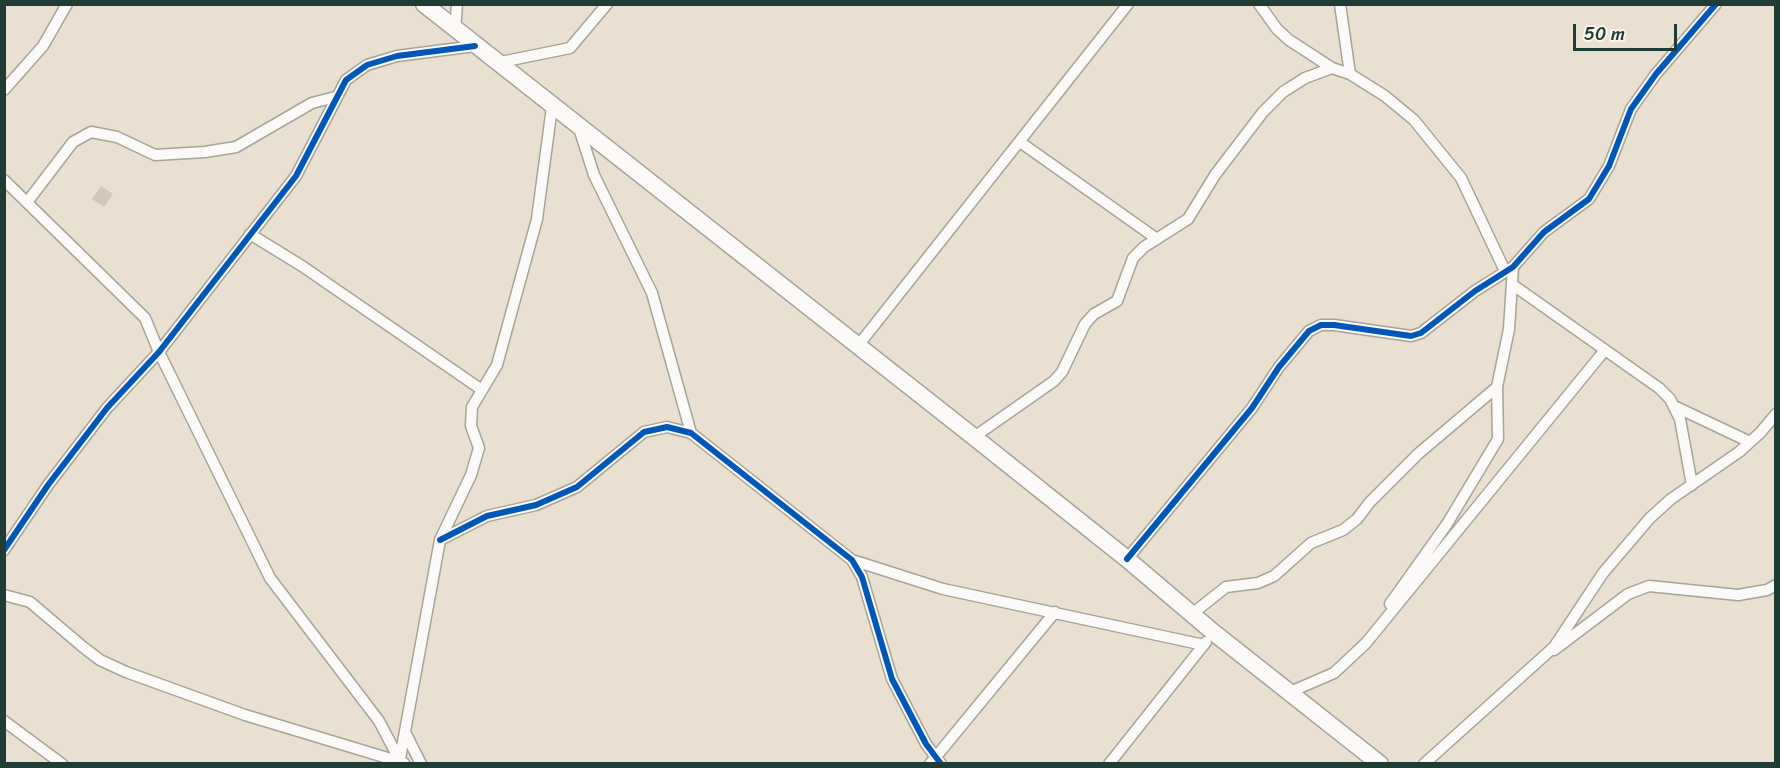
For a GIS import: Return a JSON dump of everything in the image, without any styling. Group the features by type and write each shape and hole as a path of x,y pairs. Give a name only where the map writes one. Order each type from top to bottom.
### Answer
{"main road":[{"path":"424,4 1127,559 1192,614 1209,638 1290,692 1380,764"}],"street":[{"path":"4,90 43,46 67,4"},
{"path":"455,30 458,4"},
{"path":"496,63 570,48 607,4"},
{"path":"857,347 1128,4"},
{"path":"1258,4 1289,40 1332,68 1350,74 1385,96 1414,120 1461,178 1509,269 1513,285 1509,329 1497,387 1498,440 1447,524 1385,612 1374,633"},
{"path":"1340,4 1350,74"},
{"path":"1127,559 1252,408 1279,368 1310,332 1321,325 1334,325 1411,336 1421,333 1509,269 1544,232 1589,199 1609,166 1630,109 1656,74 1716,4"},
{"path":"4,550 48,485 107,408 159,352 296,176 335,97 346,80 368,65 397,56 475,46"},
{"path":"974,437 1054,381 1062,372 1085,324 1094,314 1117,301 1133,258 1144,247 1188,219 1215,175 1263,112 1283,92 1298,82 1332,68"},
{"path":"28,201 73,142 91,132 117,137 155,155 205,152 236,147 312,103 335,97"},
{"path":"401,763 440,540 471,475 479,448 471,426 472,407 497,365 537,219 552,107"},
{"path":"578,124 594,175 652,292 691,433"},
{"path":"1020,142 1157,239"},
{"path":"4,180 145,318 159,352 270,578 378,721 401,763"},
{"path":"250,234 302,266 482,390"},
{"path":"1513,285 1659,388 1677,407 1750,442"},
{"path":"1290,692 1334,673 1374,633 1605,350"},
{"path":"1192,614 1226,587 1258,583 1274,576 1311,543 1343,530 1357,519 1370,502 1418,454 1497,387"},
{"path":"1677,407 1692,485"},
{"path":"1544,658 1603,573 1631,538 1671,499 1750,442 1776,414"},
{"path":"440,540 486,516 536,505 578,487 644,432 666,427 691,433 852,560 943,589 1055,612 1209,638 1109,764"},
{"path":"852,560 862,577 892,678 935,761 1055,612"},
{"path":"1424,764 1544,658 1628,594 1649,586 1738,595 1767,590 1776,585"},
{"path":"4,595 30,602 42,609 82,647 126,672 244,715 401,763"},
{"path":"4,721 62,764"},
{"path":"406,734 421,764"}],"building":[{"path":"101,186 113,194 104,207 92,199"}],"cycle path":[{"path":"1127,559 1252,408 1279,367 1309,331 1321,325 1334,325 1411,336 1421,333 1475,291 1513,267 1544,232 1589,199 1609,166 1631,109 1656,74 1716,4"},
{"path":"4,550 48,485 107,408 159,352 296,176 346,80 367,65 397,56 475,46"},
{"path":"440,540 487,516 536,505 577,487 644,432 667,427 691,433 852,560 862,577 892,679 926,744 941,764"}]}
